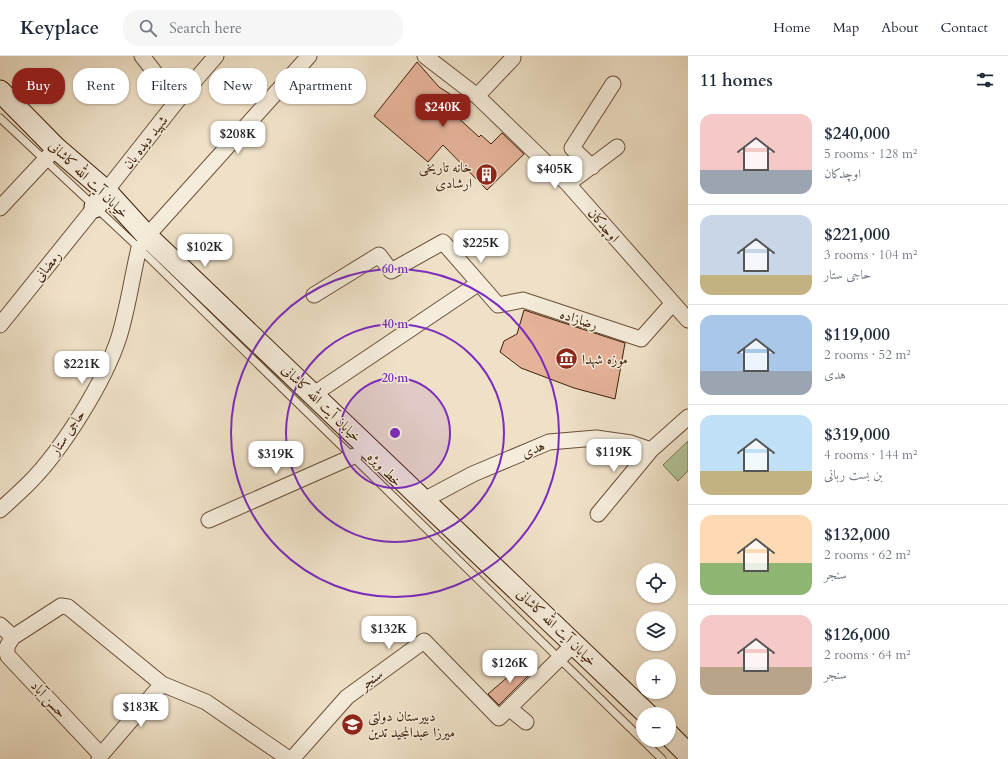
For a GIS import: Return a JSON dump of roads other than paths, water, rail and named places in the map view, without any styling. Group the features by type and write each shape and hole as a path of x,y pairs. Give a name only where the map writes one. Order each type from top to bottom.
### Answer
{"main road":[{"name":"خیابان آیت الله کاشانی","path":"0,90 51,154 101,199 143,242 314,394 640,707"},
{"path":"676,742 688,754"}],"street":[{"path":"142,56 151,68"},
{"name":"شهید دیده بان","path":"201,73 216,56"},
{"name":"حاجی ستار","path":"0,510 30,482 56,451 91,396 108,365 119,336 143,242 309,56"},
{"name":"اوچدکان","path":"425,56 477,96 568,184 688,320"},
{"path":"477,96 513,58"},
{"path":"592,167 572,148 613,84"},
{"name":"شهید دیده بان","path":"101,199 175,104"},
{"path":"568,184 617,147"},
{"path":"0,208 51,154"},
{"name":"رمضانی","path":"0,325 101,199"},
{"name":"رضازاده","path":"314,295 379,255 391,271 443,242 498,305 523,300 642,339 673,303"},
{"path":"314,394 479,283"},
{"path":"598,514 651,450 688,417"},
{"name":"هدی","path":"424,500 473,474 549,442 596,438 631,443 651,450"},
{"path":"209,520 354,456"},
{"path":"0,625 12,637 55,608 68,607 162,684 206,702 291,759"},
{"name":"حسن آباد","path":"12,637 7,645 8,656 100,757"},
{"name":"سنجر","path":"291,759 347,697 424,641 499,718 574,644"},
{"path":"100,757 162,684"},
{"path":"509,708 526,722"}],"lane":[{"path":"0,118 51,154"},
{"name":"خط ویژه","path":"143,242 354,456 662,759"}],"place":[{"name":"خانه تاریخی ارشادی","path":"487,175"},
{"name":"موزه شهدا","path":"566,359"},
{"name":"دبیرستان دولتی میرزا عبدالمجید تدین","path":"353,724"}]}
